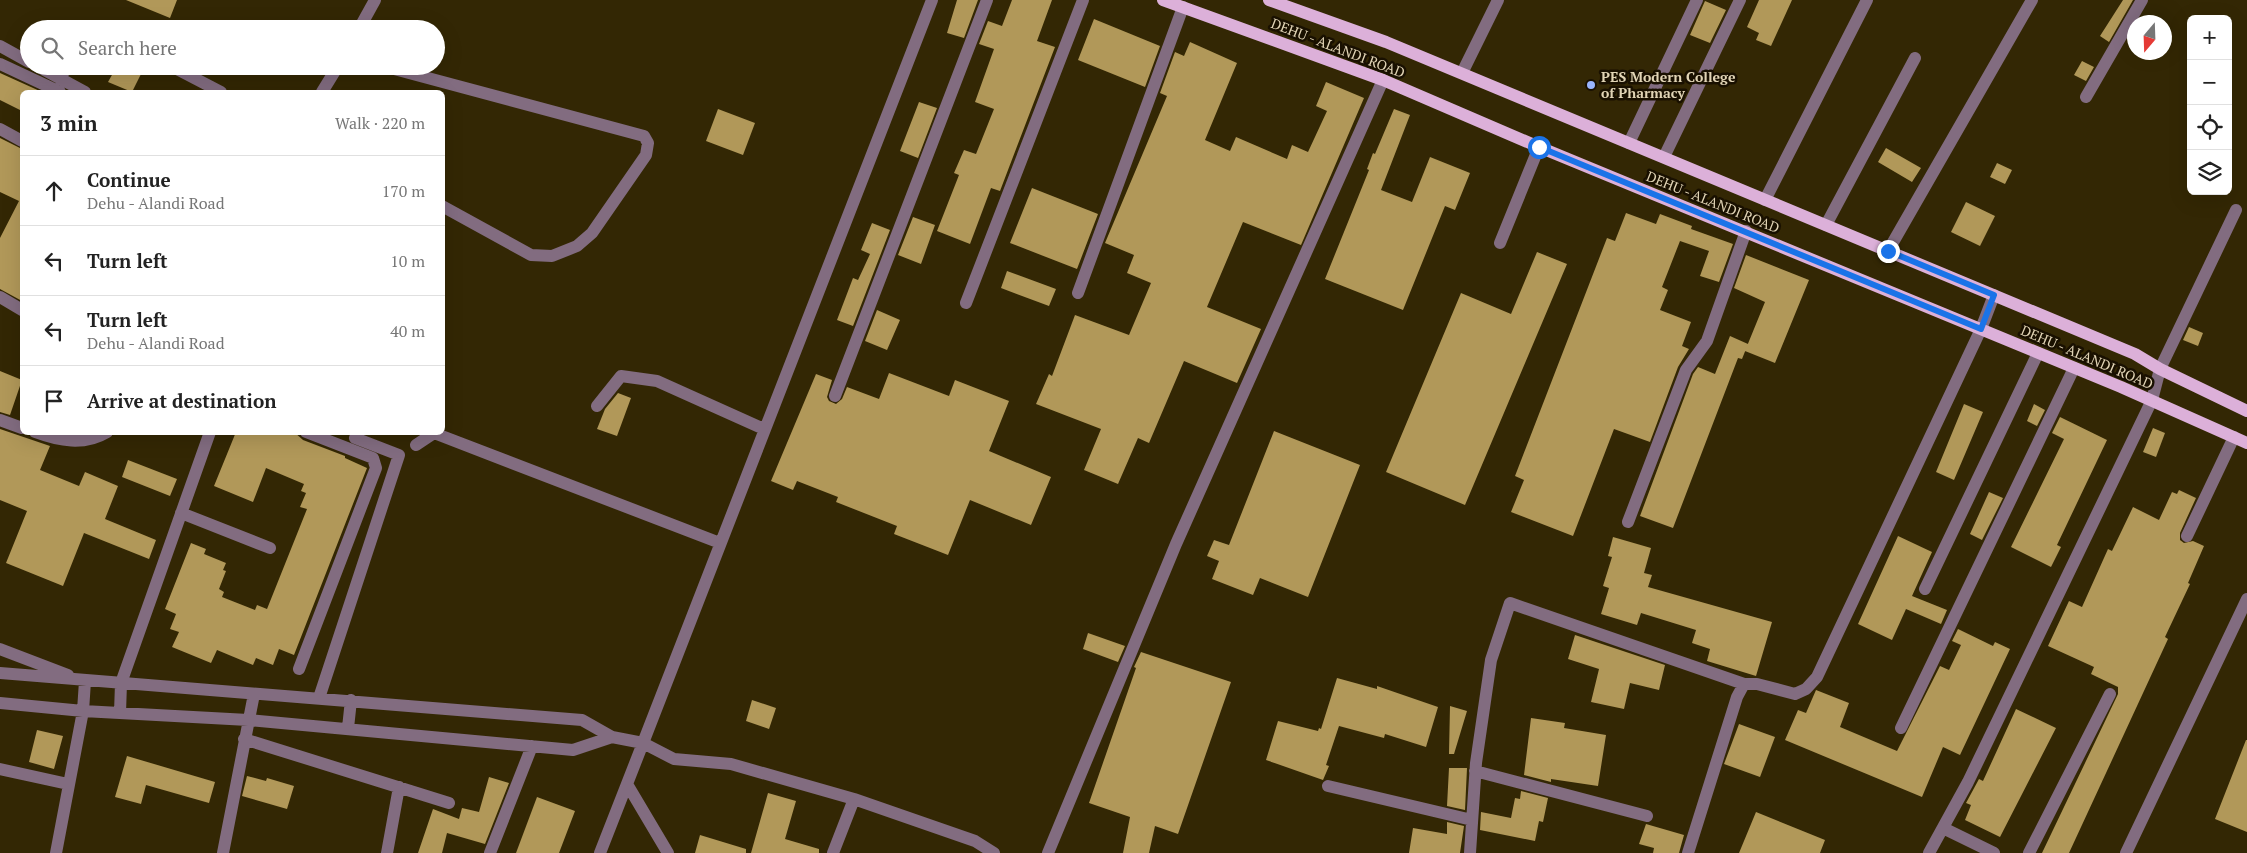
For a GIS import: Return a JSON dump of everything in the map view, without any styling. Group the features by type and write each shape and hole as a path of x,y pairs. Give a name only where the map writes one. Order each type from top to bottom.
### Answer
{"main road":[{"name":"DEHU - ALANDI ROAD","path":"1163,0 1383,80 1539,147 2152,400 2247,443"},
{"name":"DEHU - ALANDI ROAD","path":"1268,0 1386,42 1462,73 2135,354 2160,369 2247,411"}],"street":[{"path":"364,20 375,0"},
{"path":"600,853 932,0"},
{"path":"835,396 987,0"},
{"path":"966,303 1083,0"},
{"path":"1462,73 1498,0"},
{"path":"1629,143 1697,0"},
{"path":"1664,158 1740,0"},
{"path":"1765,200 1867,0"},
{"path":"1888,251 2032,0"},
{"path":"2086,97 2142,0"},
{"path":"1078,293 1183,7"},
{"path":"0,46 20,57"},
{"path":"1826,225 1916,58"},
{"path":"0,64 20,73"},
{"path":"24,75 56,90"},
{"path":"53,75 81,90"},
{"path":"60,79 62,75"},
{"path":"188,75 217,90"},
{"path":"323,90 332,75"},
{"path":"417,75 644,136 648,144 646,155 592,233 577,246 552,256 532,255 445,208"},
{"path":"1048,853 1176,544 1383,80"},
{"path":"0,129 20,140"},
{"path":"1500,243 1539,147"},
{"path":"1929,853 1972,773 2152,400 2160,369 2236,210"},
{"path":"1628,522 1686,370 1707,341 1746,231"},
{"path":"1470,853 1475,771 1491,660 1510,603 1744,684 1757,684 1795,694 1806,689 1817,677 1981,329 1994,295"},
{"path":"0,297 20,309"},
{"path":"1925,589 2038,353"},
{"path":"1901,728 2074,368"},
{"path":"597,406 621,376 657,381 764,429"},
{"path":"0,420 20,427"},
{"path":"46,435 73,442 97,439 103,435"},
{"path":"120,714 121,683 209,435"},
{"path":"299,669 376,468 373,458 314,435"},
{"path":"416,445 430,435"},
{"path":"442,435 720,543"},
{"path":"319,698 399,455 359,437"},
{"path":"2187,536 2234,437"},
{"path":"181,513 270,548"},
{"path":"2126,853 2247,599"},
{"path":"0,649 85,681"},
{"path":"0,673 582,720 612,738 643,743 674,759 731,764 854,800 975,841 994,853"},
{"path":"56,853 83,711 85,681"},
{"path":"1688,853 1737,697 1744,684"},
{"path":"223,853 254,694"},
{"path":"2029,853 2110,694"},
{"path":"348,728 351,700"},
{"path":"0,703 120,714 248,720 348,728 573,750 612,738"},
{"path":"244,739 449,803"},
{"path":"490,853 532,746"},
{"path":"0,769 68,784"},
{"path":"1475,771 1647,816"},
{"path":"627,784 668,853"},
{"path":"1328,786 1472,820"},
{"path":"387,853 399,787"},
{"path":"833,853 854,800"},
{"path":"1943,828 1994,853"}],"building":[{"path":"126,0 177,0 170,18"},
{"path":"957,0 978,0 964,38 947,33"},
{"path":"1012,0 1052,0 1037,41 1055,47 1000,191 991,188 970,244 937,231 959,175 954,173 964,150 976,154 994,109 975,102 994,49 979,44 988,21 1002,26"},
{"path":"1759,0 1792,0 1771,46 1756,40 1759,33 1747,27"},
{"path":"2123,0 2133,0 2109,42 2100,36"},
{"path":"1705,1 1726,10 1710,43 1690,35"},
{"path":"1094,19 1160,46 1145,87 1078,60"},
{"path":"1190,42 1237,63 1205,140 1230,151 1236,137 1287,159 1292,145 1308,152 1327,111 1316,106 1326,82 1364,98 1301,245 1243,222 1207,307 1261,329 1237,383 1184,361 1149,443 1138,438 1118,484 1084,470 1101,429 1036,404 1049,374 1052,376 1075,315 1129,335 1151,283 1127,273 1134,255 1105,243 1167,96 1160,93 1175,52 1184,56"},
{"path":"2082,61 2094,67 2086,81 2074,75"},
{"path":"0,73 38,90 20,90 20,110 0,100"},
{"path":"112,75 140,75 133,90 127,90 108,82"},
{"path":"919,102 937,108 918,158 900,151"},
{"path":"718,109 755,123 743,155 706,141"},
{"path":"1394,109 1410,115 1381,190 1412,202 1430,157 1470,173 1455,210 1445,206 1403,310 1325,279 1369,170 1367,169 1373,153 1375,154"},
{"path":"0,138 20,148 20,300 0,289 0,238 19,201 0,192"},
{"path":"1886,148 1921,168 1912,182 1878,162"},
{"path":"1997,163 2012,170 2005,184 1990,177"},
{"path":"1032,188 1098,214 1077,269 1010,243"},
{"path":"1966,202 1995,216 1980,246 1951,232"},
{"path":"1626,213 1656,224 1660,214 1692,226 1691,229 1733,244 1719,282 1700,276 1709,251 1680,241 1662,287 1668,290 1660,310 1691,322 1682,346 1689,349 1678,367 1650,442 1614,429 1573,536 1511,512 1524,480 1515,476 1607,238 1615,241"},
{"path":"913,217 935,225 921,264 898,255"},
{"path":"872,223 890,230 853,326 837,320 853,278 858,280 870,254 861,250"},
{"path":"1537,252 1567,264 1465,505 1386,472 1461,293 1511,314"},
{"path":"1746,255 1809,280 1775,363 1745,351 1765,302 1734,288"},
{"path":"1007,271 1056,289 1049,306 1001,288"},
{"path":"877,310 900,320 887,350 865,341"},
{"path":"2189,327 2203,333 2198,346 2183,340"},
{"path":"1730,336 1748,344 1742,359 1738,358 1673,528 1640,516 1693,374 1698,367 1715,374"},
{"path":"0,371 20,379 20,386 10,415 0,412"},
{"path":"889,373 949,396 955,380 1009,401 989,451 1051,477 1031,525 970,500 948,555 894,534 897,526 836,502 838,497 797,481 793,490 771,481 816,374 832,380 827,397 829,401 836,404 842,399 847,387 879,399"},
{"path":"618,393 631,398 617,436 597,429 605,409"},
{"path":"1964,404 1983,412 1954,480 1936,472"},
{"path":"2034,404 2045,410 2037,426 2027,421"},
{"path":"2060,417 2107,440 2057,545 2061,547 2051,567 2011,547 2064,439 2052,433"},
{"path":"2153,428 2165,433 2156,457 2143,452"},
{"path":"0,429 50,446 40,470 79,486 85,472 118,486 105,519 156,540 149,559 84,533 63,586 6,563 27,511 0,500"},
{"path":"1274,431 1360,465 1308,597 1260,578 1253,595 1212,579 1219,561 1207,556 1214,540 1229,545"},
{"path":"235,435 297,435 303,440 345,456 345,458 367,468 294,655 279,649 273,665 256,658 253,665 217,650 211,663 172,647 179,632 170,629 176,614 165,609 191,543 206,549 204,554 226,563 223,570 226,571 219,589 224,592 222,597 255,610 257,605 267,609 307,509 300,507 306,493 301,491 304,484 266,468 253,502 214,486"},
{"path":"128,460 177,479 170,496 122,477"},
{"path":"2179,490 2196,498 2180,533 2180,540 2184,543 2193,541 2204,546 2188,583 2190,584 2165,637 2168,639 2069,853 2042,853 2118,694 2118,687 2091,674 2094,667 2048,646 2069,601 2082,607 2108,549 2112,551 2133,507 2159,520 2172,492 2177,494"},
{"path":"1989,492 2003,498 1982,540 1970,534"},
{"path":"1898,536 1932,552 1912,596 1947,610 1941,624 1906,609 1892,640 1858,624"},
{"path":"1613,537 1651,548 1644,573 1652,575 1648,587 1772,622 1756,676 1707,661 1710,649 1692,643 1696,630 1641,613 1637,625 1601,614 1609,588 1603,586 1612,557 1608,556"},
{"path":"1958,629 1993,646 1995,642 2010,649 1960,755 1943,747 1922,797 1785,740 1798,710 1806,713 1816,690 1849,703 1840,727 1897,751 1940,666 1949,670 1961,645 1952,641"},
{"path":"1088,633 1125,646 1118,662 1083,649"},
{"path":"1575,635 1665,665 1659,690 1630,683 1624,709 1591,702 1599,669 1568,659"},
{"path":"1141,652 1231,682 1178,834 1155,826 1149,853 1123,853 1130,817 1089,803 1136,668 1134,667"},
{"path":"1337,678 1377,689 1377,686 1438,707 1426,747 1385,734 1384,738 1339,726 1326,765 1329,766 1323,780 1266,760 1278,721 1318,731 1319,728 1321,729"},
{"path":"752,700 776,708 769,729 746,721"},
{"path":"1450,706 1467,711 1454,754 1449,754"},
{"path":"2016,709 2056,728 2000,837 1965,820 1971,805 1966,803 1979,779 1983,781"},
{"path":"1531,718 1565,723 1564,728 1606,735 1598,786 1551,779 1551,782 1524,775"},
{"path":"1739,724 1775,737 1760,777 1724,764"},
{"path":"37,730 63,736 54,769 29,762"},
{"path":"2247,740 2247,832 2215,819"},
{"path":"127,756 215,782 209,803 146,785 141,804 115,797"},
{"path":"1449,768 1467,768 1465,810 1447,806"},
{"path":"247,776 266,781 267,778 294,786 287,809 242,796"},
{"path":"489,777 509,783 485,844 447,833 442,853 418,853 433,809 459,819 462,808 479,812"},
{"path":"1521,791 1548,798 1543,822 1539,821 1535,841 1480,830 1481,812 1511,818 1515,798 1520,799"},
{"path":"768,793 796,801 785,839 819,849 819,853 751,853"},
{"path":"537,797 575,811 559,853 516,853"},
{"path":"1756,812 1825,840 1820,853 1739,853"},
{"path":"1447,822 1464,826 1460,853 1409,853 1413,828 1447,834"},
{"path":"1646,824 1684,835 1679,853 1653,853 1654,848 1639,844"},
{"path":"700,835 746,849 746,853 695,853"}],"place":[{"name":"PES Modern College of Pharmacy","path":"1591,85"}],"route":[{"path":"1539,147 1981,329 1994,295 1888,251"}]}
